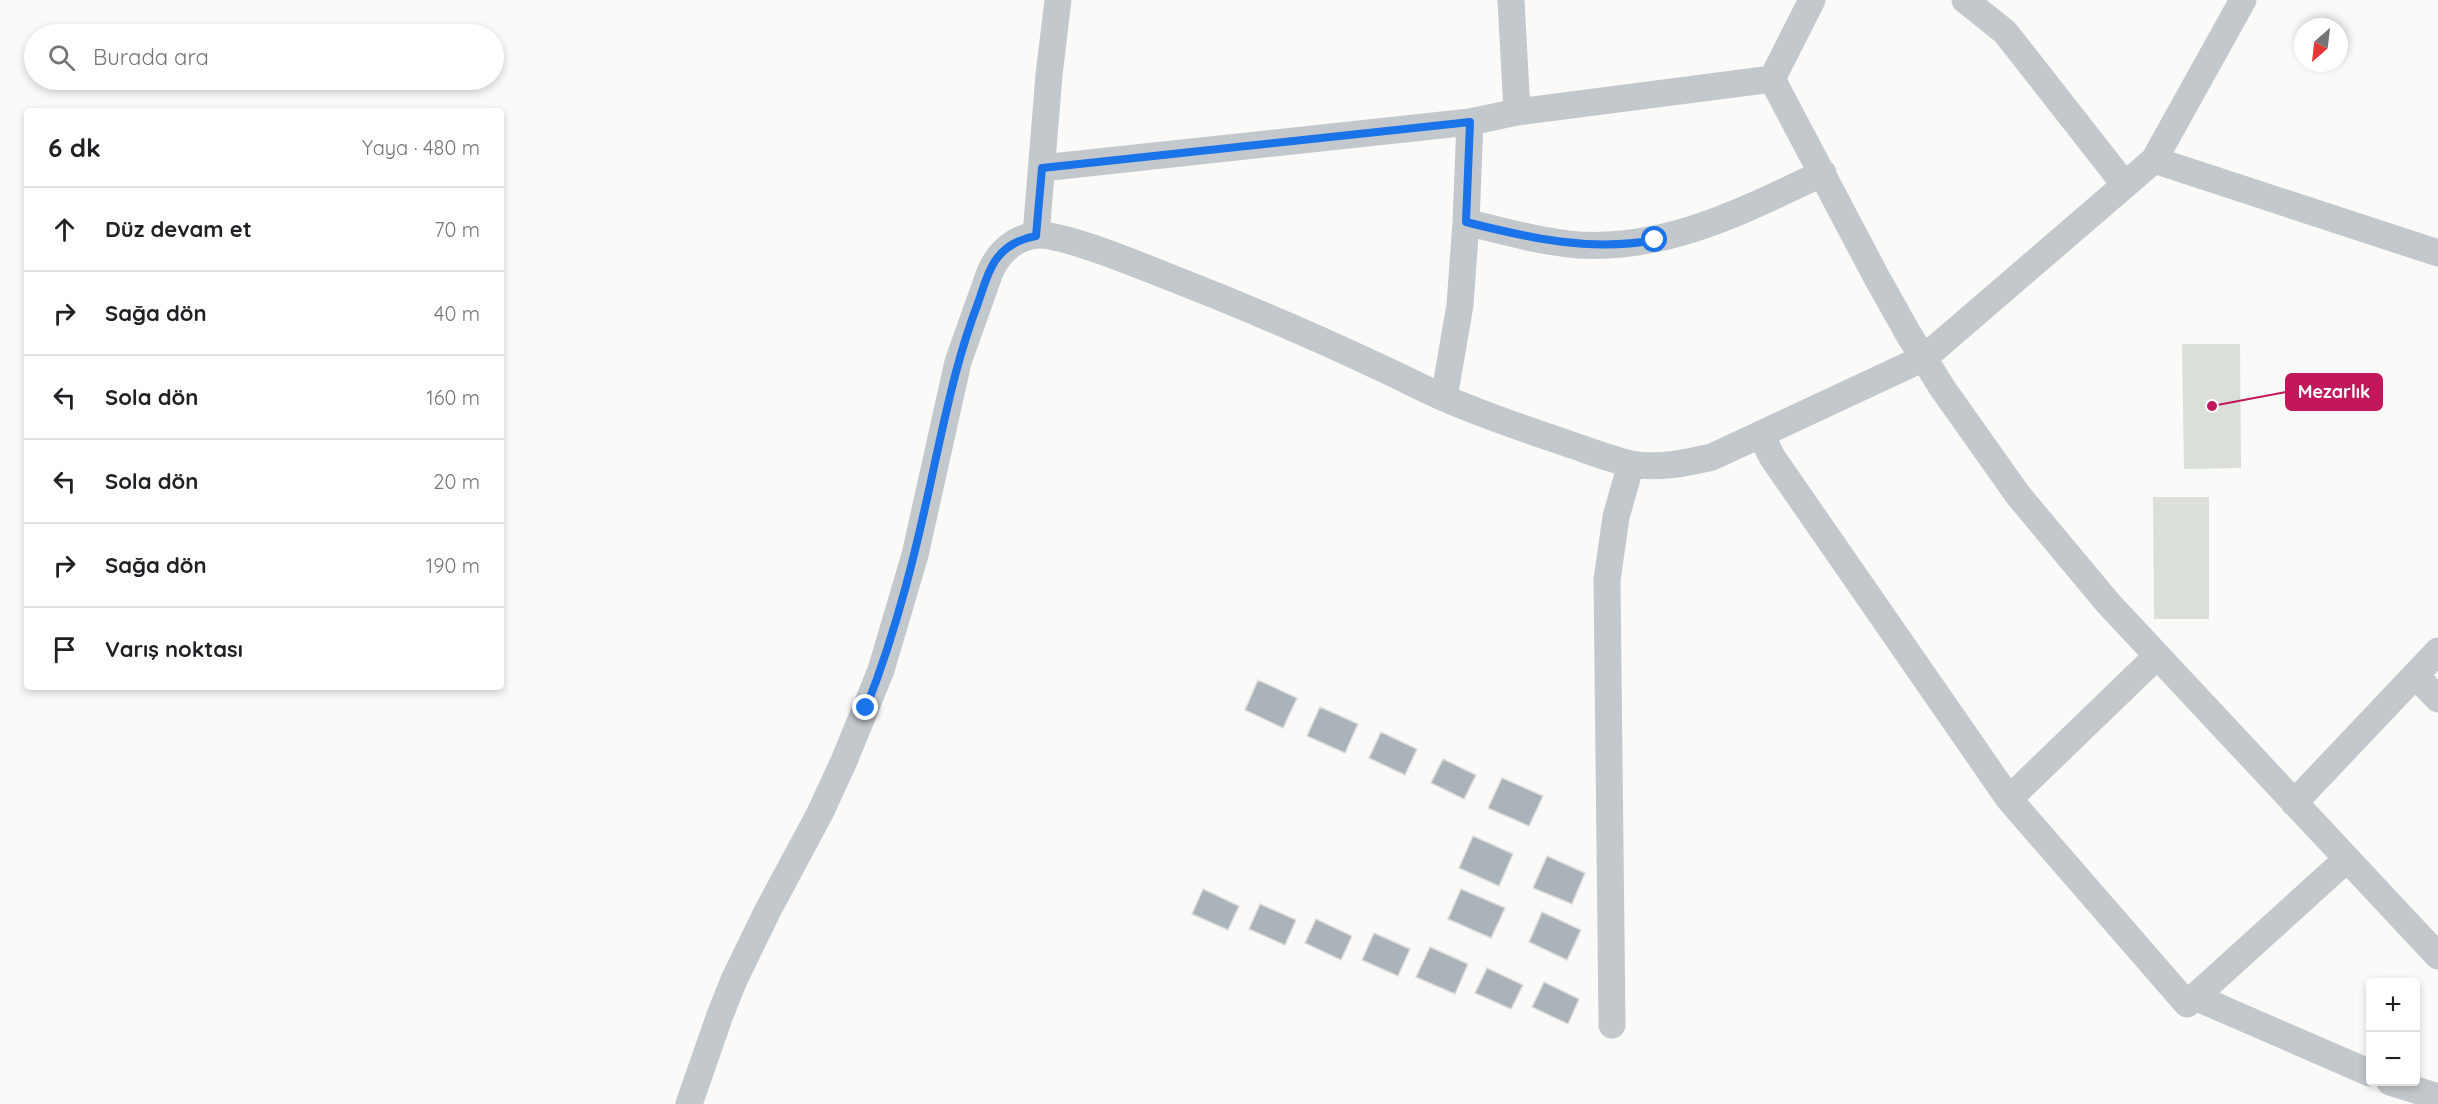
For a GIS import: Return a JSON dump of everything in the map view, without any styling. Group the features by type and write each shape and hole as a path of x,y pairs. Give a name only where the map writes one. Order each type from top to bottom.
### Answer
{"street":[{"path":"1036,236 1049,75 1058,0"},
{"path":"1511,0 1517,112"},
{"path":"1773,80 1812,0"},
{"path":"1965,0 2005,32 2125,185"},
{"path":"689,1104 735,980 767,912 825,802 881,670 915,555 958,362 994,263 1007,248 1025,238 1036,236 1048,236 1085,247 1186,284 1314,337 1444,398 1543,435 1632,464 1694,462 1712,458 1924,358 2154,160 2243,0"},
{"path":"1042,168 1470,122 1517,112 1773,80"},
{"path":"1773,80 1877,278 1924,358 1980,443 2026,504 2108,603 2438,956"},
{"path":"1444,398 1460,305 1470,122"},
{"path":"2154,160 2438,253"},
{"path":"1466,222 1550,242 1580,245 1642,242 1669,237 1716,222 1823,173"},
{"path":"1761,435 1772,458 2009,799 2187,1004 2347,859"},
{"path":"1612,1025 1607,580 1616,517 1632,464"},
{"path":"2294,803 2438,651"},
{"path":"2009,799 2157,656"},
{"path":"2415,675 2438,699"},
{"path":"2195,997 2366,1076"},
{"path":"2389,1086 2438,1097"}],"shaded area":[{"path":"2182,344 2240,344 2241,468 2184,469"},
{"path":"2153,497 2209,497 2209,619 2154,619"}],"building":[{"path":"1258,680 1297,698 1283,728 1245,710"},
{"path":"1320,707 1358,724 1345,753 1307,736"},
{"path":"1381,732 1417,749 1405,775 1369,758"},
{"path":"1443,759 1476,775 1464,799 1431,783"},
{"path":"1502,778 1543,796 1529,826 1488,808"},
{"path":"1473,836 1513,854 1499,886 1459,868"},
{"path":"1547,856 1585,873 1572,904 1533,888"},
{"path":"1203,889 1239,906 1228,930 1192,914"},
{"path":"1461,889 1505,908 1491,938 1448,919"},
{"path":"1260,904 1296,920 1285,945 1249,929"},
{"path":"1542,912 1581,930 1567,960 1529,942"},
{"path":"1316,919 1352,936 1341,960 1305,943"},
{"path":"1374,933 1410,949 1398,976 1362,960"},
{"path":"1430,947 1468,964 1455,994 1416,977"},
{"path":"1487,968 1523,985 1511,1009 1475,993"},
{"path":"1544,982 1579,999 1568,1024 1532,1007"}],"place":[{"name":"Mezarlık","path":"2212,406"}],"route":[{"path":"866,708 888,651 906,593 948,400 970,324 990,272 1000,255 1015,242 1036,236 1042,168 1470,122 1466,222 1520,236 1580,245 1613,245 1655,240"}]}
